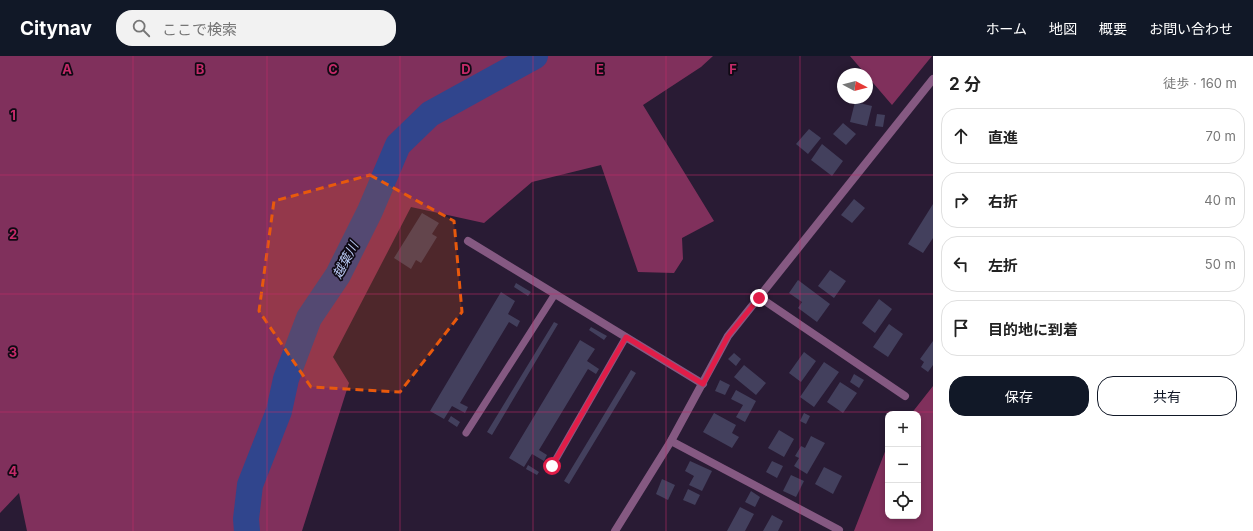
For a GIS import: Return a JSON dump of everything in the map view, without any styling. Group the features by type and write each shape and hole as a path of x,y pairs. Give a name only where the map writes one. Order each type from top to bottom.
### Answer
{"street":[{"path":"615,531 671,441 728,336 933,79"},
{"path":"468,241 703,384"},
{"path":"759,298 905,396"},
{"path":"671,441 839,530"}],"lane":[{"path":"466,433 555,294"},
{"path":"552,466 626,337"}],"highlighted area":[{"path":"370,175 454,221 462,312 400,392 311,387 259,311 274,201"}],"shaded area":[{"path":"0,56 713,56 701,67 643,105 714,221 682,238 683,259 674,273 638,272 601,165 532,182 484,223 411,207 333,357 349,383 302,531 27,531 19,493 0,513"},
{"path":"850,56 932,56 892,105 873,83 873,68 860,68"},
{"path":"933,386 933,531 854,531 885,452 885,519 921,519 921,411 913,411"}],"building":[{"path":"854,104 872,106 867,126 850,122"},
{"path":"877,114 885,115 883,127 875,126"},
{"path":"843,123 856,134 846,145 833,134"},
{"path":"809,129 821,138 808,154 796,144"},
{"path":"822,144 843,161 832,176 811,160"},
{"path":"854,199 865,208 852,223 841,215"},
{"path":"933,204 933,238 923,253 908,244"},
{"path":"422,213 439,223 432,234 437,237 421,263 416,260 411,269 394,258"},
{"path":"830,270 846,281 834,298 818,286"},
{"path":"798,280 830,304 817,322 798,308 802,302 789,293"},
{"path":"516,283 531,292 528,296 514,287"},
{"path":"501,292 515,301 508,314 520,321 517,327 509,322 460,403 468,407 465,413 452,406 444,419 430,411"},
{"path":"879,299 892,309 875,333 862,323"},
{"path":"554,322 558,324 492,435 487,432"},
{"path":"889,324 903,334 888,357 873,347"},
{"path":"591,327 607,336 604,340 589,330"},
{"path":"580,340 595,349 587,361 599,369 596,374 588,369 539,450 547,455 544,461 532,454 524,467 509,458"},
{"path":"933,341 933,365 928,372 921,367 924,362 920,359"},
{"path":"804,352 816,361 801,382 789,373"},
{"path":"734,353 741,359 736,366 728,359"},
{"path":"824,362 839,372 814,407 800,397"},
{"path":"744,365 766,383 756,395 734,377"},
{"path":"631,370 636,373 569,484 564,481"},
{"path":"854,374 864,380 859,388 850,382"},
{"path":"720,380 730,385 725,395 715,391"},
{"path":"840,382 857,393 843,413 827,402"},
{"path":"736,390 756,401 745,422 736,417 743,405 731,399"},
{"path":"714,413 736,425 732,433 739,437 732,448 703,432"},
{"path":"804,413 810,416 806,424 800,421"},
{"path":"451,416 460,422 457,427 448,421"},
{"path":"779,430 794,439 784,457 768,448"},
{"path":"811,436 825,443 807,474 794,466 799,458 795,456 801,446 805,448"},
{"path":"690,461 712,471 702,491 689,485 694,476 685,471"},
{"path":"772,461 783,466 777,478 766,472"},
{"path":"528,465 539,472 537,475 526,469"},
{"path":"824,467 842,476 833,494 815,484"},
{"path":"791,475 804,481 796,497 783,491"},
{"path":"662,479 675,485 668,500 656,494"},
{"path":"688,489 700,495 695,505 683,500"},
{"path":"751,491 760,497 755,507 745,502"},
{"path":"740,507 754,514 745,531 727,531"},
{"path":"772,515 783,521 778,531 763,531"}],"waterway":[{"name":"越葉川","path":"247,531 246,519 250,485 279,411 286,379 309,318 338,275 370,211 398,145 430,114 535,56"}],"route":[{"path":"552,466 626,337 703,384 728,336 759,298"}]}
